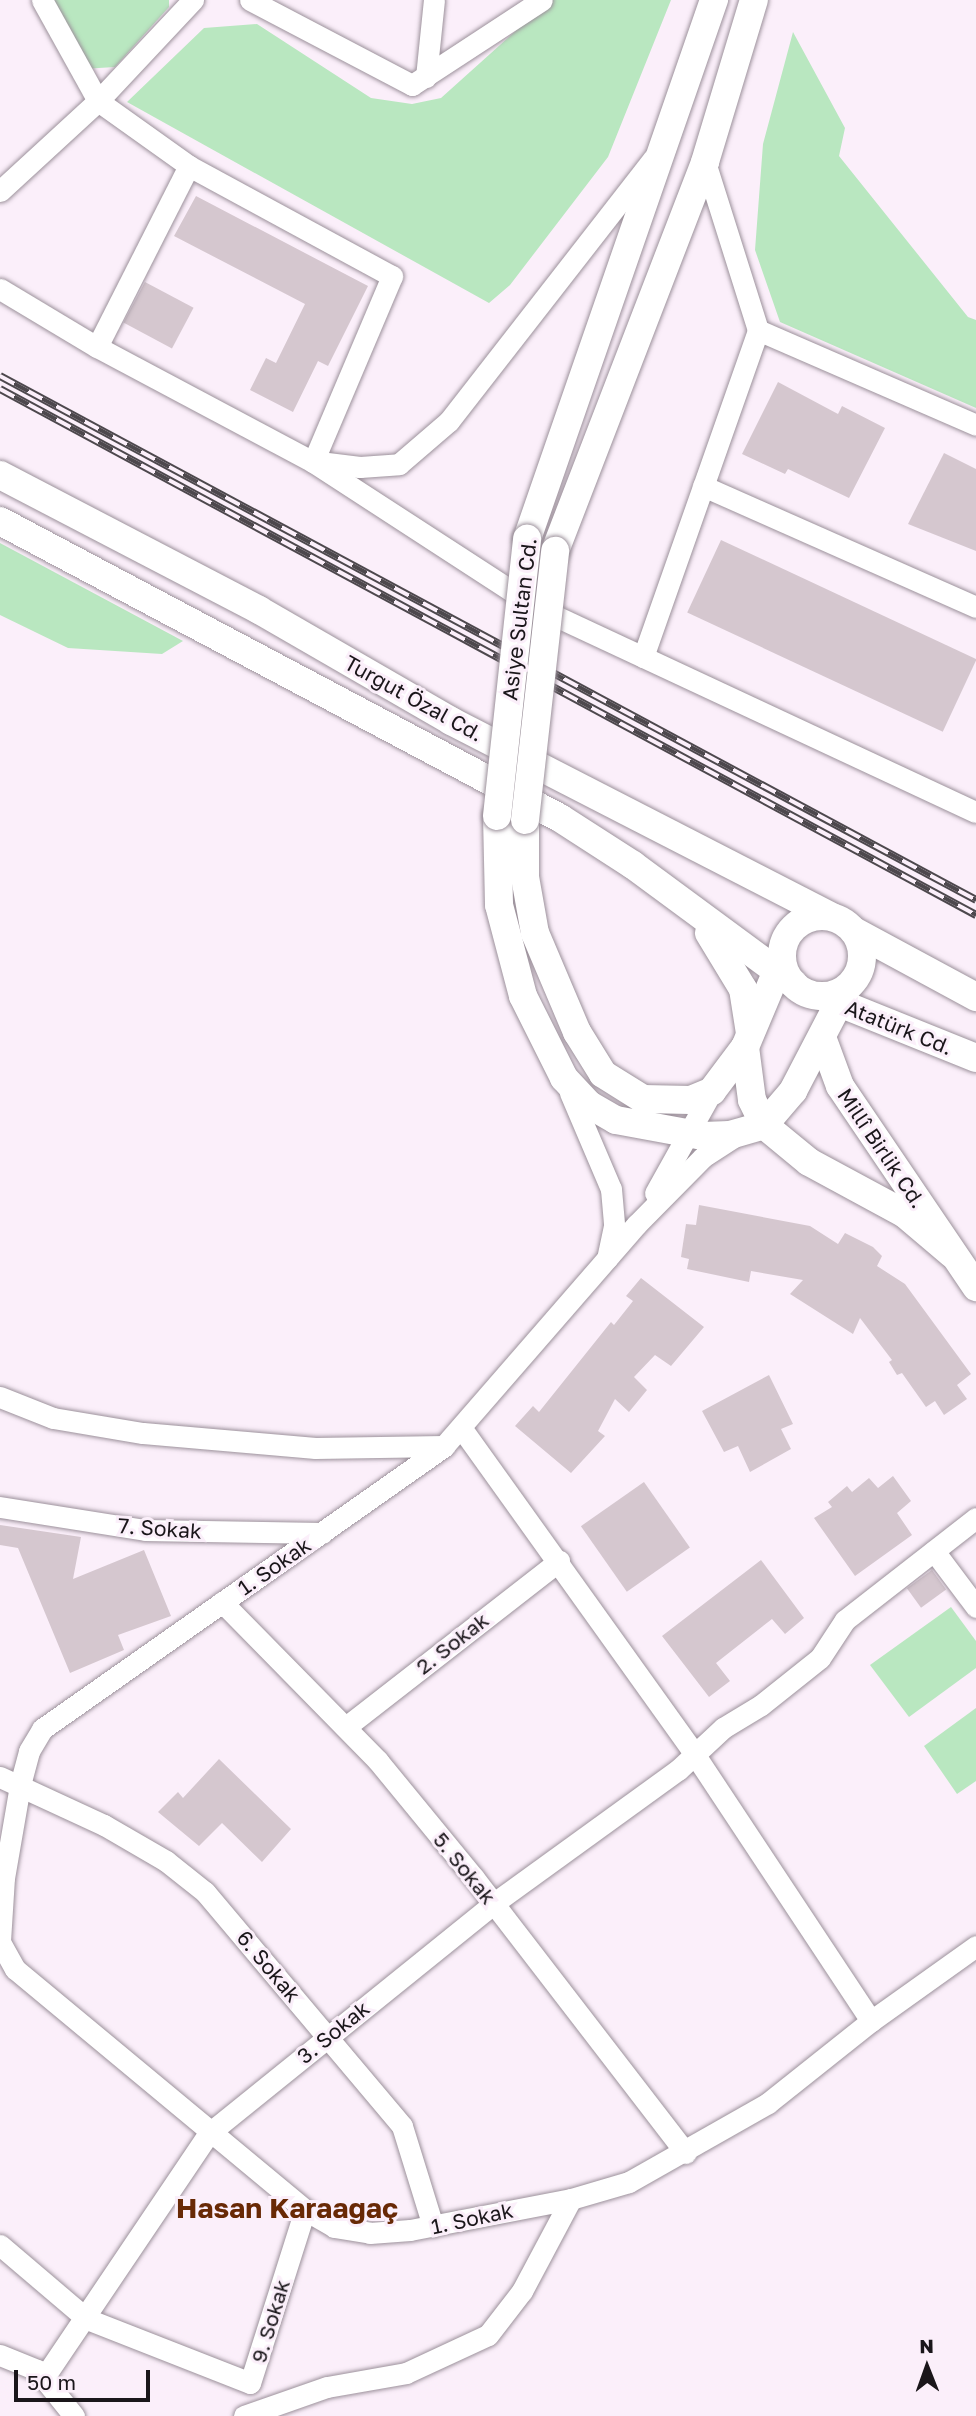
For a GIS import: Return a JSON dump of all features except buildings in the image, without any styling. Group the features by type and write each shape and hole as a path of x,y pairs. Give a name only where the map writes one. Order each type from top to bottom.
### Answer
{"main road":[{"name":"Asiye Sultan Cd.","path":"712,1091 676,1102 642,1100 616,1086 593,1061 577,1032 535,933 511,818 527,539 670,137 714,0"},
{"name":"Asiye Sultan Cd.","path":"752,1129 698,1137 616,1121 588,1104 564,1078 528,1007 506,943 496,877 511,818 555,551 705,162 754,0"},
{"name":"Turgut Özal Cd.","path":"0,475 260,610 451,720 842,924"},
{"name":"Turgut Özal Cd.","path":"0,521 559,818 633,864 693,911 784,971"},
{"path":"693,911 737,975 747,1004 752,1129"},
{"path":"712,1091 747,1041 784,971 785,939 793,928 817,916 842,924 976,997"},
{"path":"752,1129 793,1091 822,1037 836,996 855,980 863,956 842,924"},
{"path":"784,971 836,996"},
{"name":"Atatürk Cd.","path":"836,996 976,1058"},
{"name":"Millî Birlik Cd.","path":"822,1037 840,1086 976,1286"},
{"name":"Millî Birlik Cd.","path":"752,1129 905,1214 952,1254"}],"street":[{"path":"42,0 97,101 189,166 392,276 313,462"},
{"path":"0,191 97,101 192,0"},
{"path":"250,0 412,85 542,0"},
{"path":"426,77 434,0"},
{"path":"313,462 360,467 399,464 449,421 670,137"},
{"path":"643,657 758,330 705,162"},
{"path":"97,347 189,166"},
{"path":"0,289 97,347 313,462 536,607 565,617 643,657 976,812"},
{"path":"758,330 976,425"},
{"path":"703,486 976,607"},
{"path":"564,1078 611,1189 614,1226 607,1260"},
{"name":"1. Sokak","path":"712,1091 698,1137 636,1225 462,1429 444,1446 322,1533 42,1728 10,1781 0,1941 15,1969 208,2134 305,2210 350,2231 390,2232 571,2199 629,2182 686,2153 768,2103 871,2021 976,1946"},
{"path":"676,1102 690,1109 698,1137"},
{"path":"0,1397 53,1418 142,1433 315,1448 444,1446"},
{"path":"462,1429 559,1561 695,1755 871,2021"},
{"name":"7. Sokak","path":"0,1507 145,1530 322,1533"},
{"name":"3. Sokak","path":"43,2378 87,2319 208,2134 494,1903 695,1755 723,1728 761,1705 820,1658 845,1620 976,1518"},
{"path":"934,1551 976,1607"},
{"name":"2. Sokak","path":"347,1726 559,1561"},
{"name":"5. Sokak","path":"222,1602 347,1726 494,1903 686,2153"},
{"name":"6. Sokak","path":"10,1781 104,1825 188,1877 328,2035 402,2126 433,2226"},
{"path":"244,2416 327,2387 406,2373 488,2335 522,2291 571,2199"},
{"name":"9. Sokak","path":"87,2319 250,2383 305,2210"},
{"path":"0,2245 87,2319"},
{"path":"0,2356 37,2370 74,2416"}],"green space":[{"path":"49,0 169,0 169,7 115,67 83,69"},
{"path":"550,0 671,0 608,157 510,285 489,303 127,102 204,28 257,24 371,98 412,104 441,98"},
{"path":"793,32 845,128 839,156 968,317 976,320 976,408 780,322 755,250 763,144"},
{"path":"0,543 183,641 162,654 68,648 0,615"},
{"path":"951,1607 976,1641 976,1668 909,1717 870,1665"},
{"path":"976,1708 976,1781 957,1794 924,1746"}],"railway":[{"path":"0,376 976,900"},
{"path":"0,389 976,915"}],"district":[{"name":"Hasan Karaağaç","path":"287,2208"}]}
